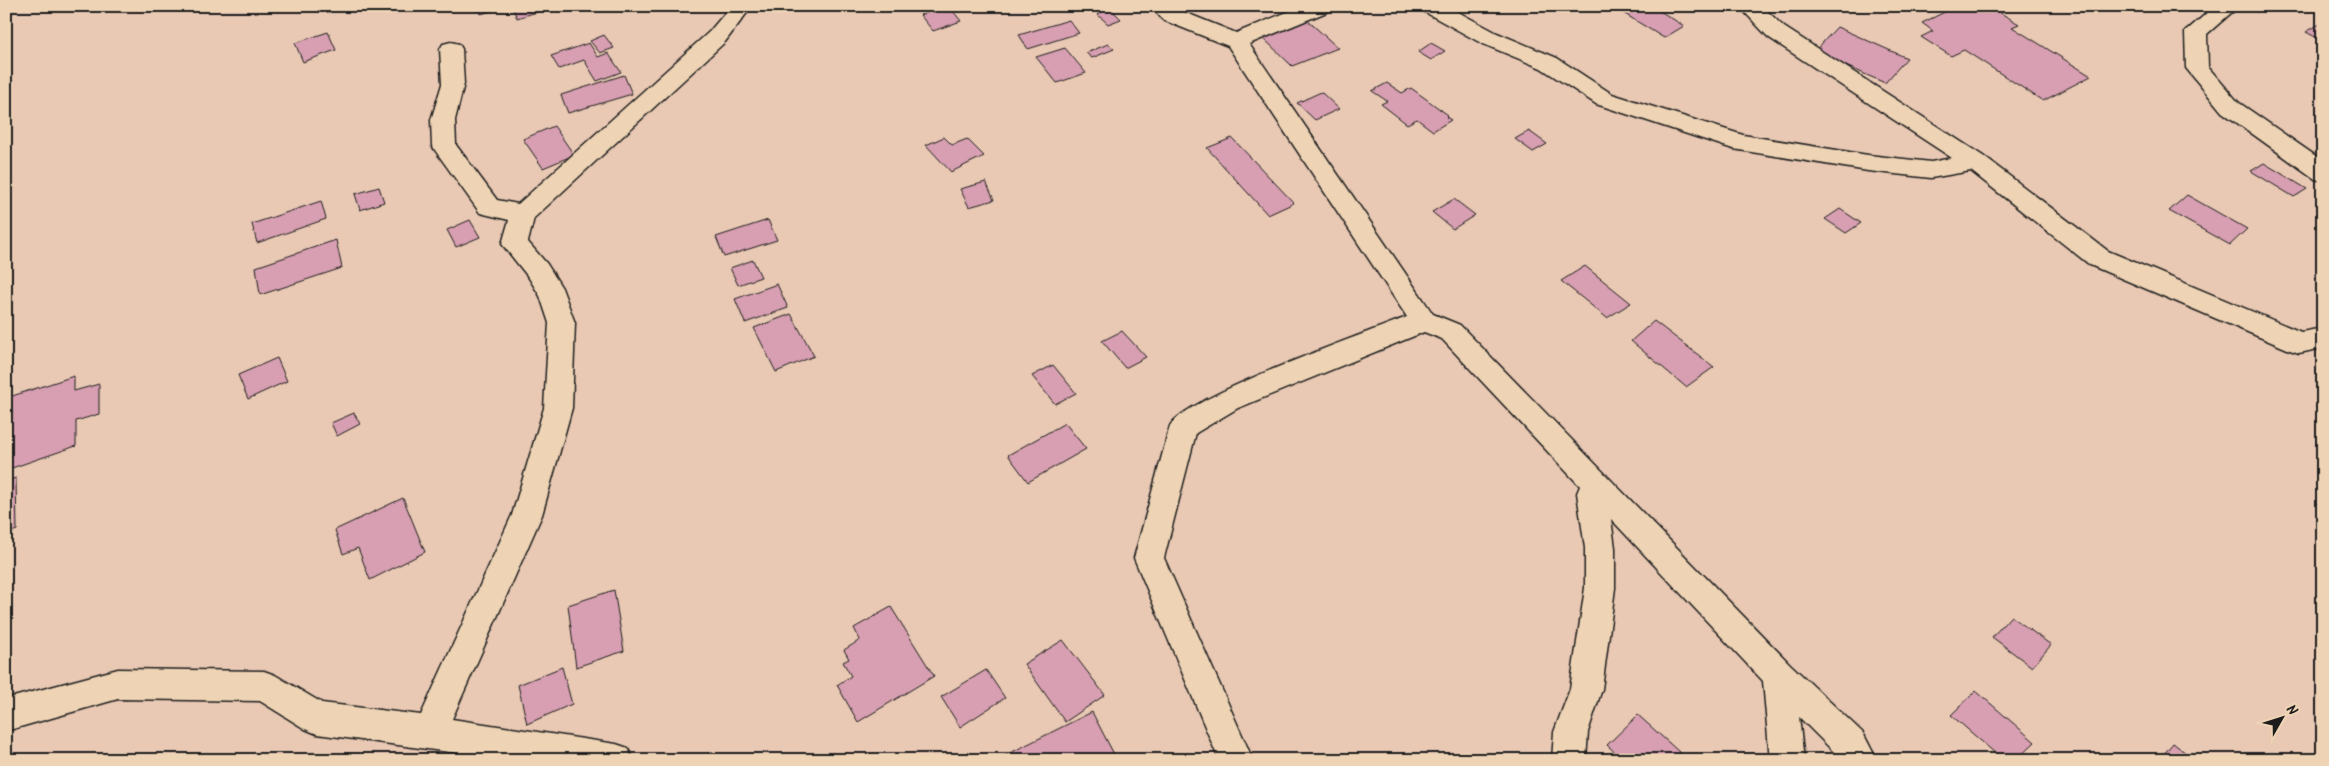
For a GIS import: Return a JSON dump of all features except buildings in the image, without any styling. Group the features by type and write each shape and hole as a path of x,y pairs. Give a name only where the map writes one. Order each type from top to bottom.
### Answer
{"street":[{"path":"430,732 527,515 558,408 562,323 553,296 538,271 515,244 522,214 716,36 742,6"},
{"path":"1161,6 1171,15 1236,40 1424,321 1451,332 1779,675 1851,744 1860,760"},
{"path":"1236,40 1321,6"},
{"path":"1431,6 1489,38 1549,63 1604,99 1741,142 1868,163 1931,170 1975,162"},
{"path":"1749,6 1776,32 1975,162 2100,258 2299,343 2323,338"},
{"path":"2229,6 2196,32 2197,68 2230,107 2323,173"},
{"path":"451,49 453,84 443,120 444,146 490,207 522,214"},
{"path":"1236,760 1149,558 1184,426 1228,400 1424,321"},
{"path":"1569,760 1571,732 1586,689 1600,588 1600,548 1592,493 1596,483"},
{"path":"1779,675 1787,760"},
{"path":"6,715 118,684 264,686 317,718 430,732 616,760"}]}
